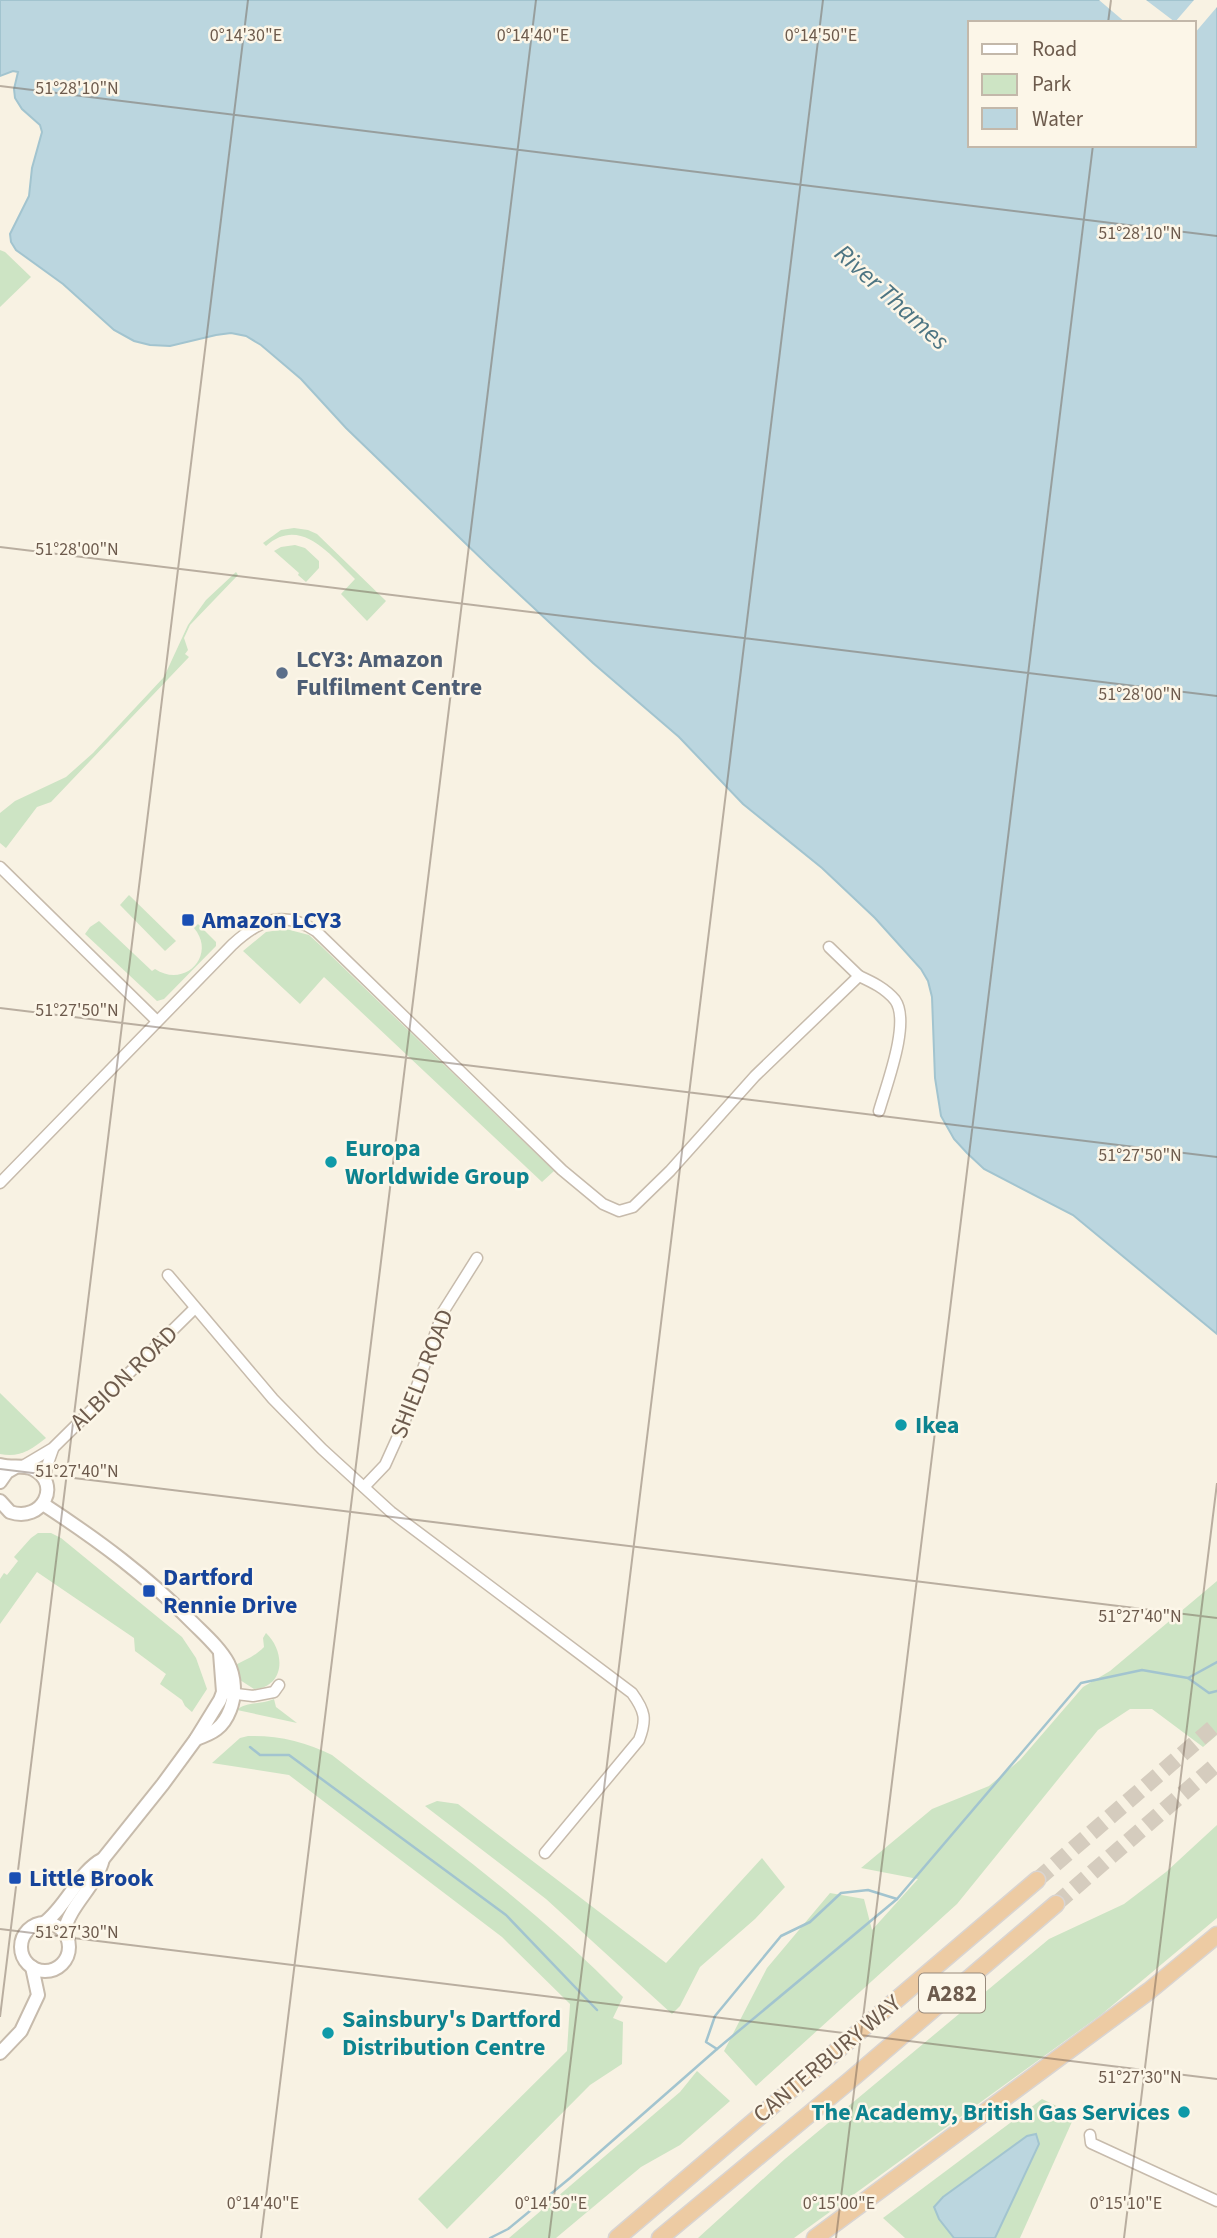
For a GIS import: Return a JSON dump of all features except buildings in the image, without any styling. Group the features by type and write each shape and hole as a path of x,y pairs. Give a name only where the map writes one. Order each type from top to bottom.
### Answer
{"highway":[{"name":"CANTERBURY WAY","path":"617,2238 1037,1880"},
{"name":"CANTERBURY WAY","path":"660,2238 849,2082 1056,1904"},
{"path":"814,2238 1149,1991 1217,1935"}],"street":[{"path":"0,867 157,1021"},
{"path":"0,1183 250,929 276,919 306,925 339,951 562,1170 603,1204 619,1211 633,1207 670,1171 755,1076 859,976"},
{"path":"829,947 859,976 883,987 897,1002 901,1019 879,1111"},
{"name":"SHIELD ROAD","path":"364,1487 385,1465 404,1423 443,1312 477,1258"},
{"path":"168,1275 273,1399 322,1449 410,1527 632,1693 643,1708 645,1725 639,1741 545,1853"},
{"name":"ALBION ROAD","path":"17,1468 53,1448 195,1308"},
{"name":"ALBION ROAD","path":"45,1483 53,1448"},
{"path":"0,1465 36,1471 45,1483 46,1497 37,1511 19,1515 10,1513 0,1501"},
{"path":"0,1482 7,1472 17,1468"},
{"path":"43,1504 100,1541 170,1600 220,1653 229,1693 163,1784 103,1859 100,1870 68,1916 64,1932"},
{"path":"229,1693 253,1696 274,1692 279,1685"},
{"path":"38,1995 32,1967 22,1954 23,1939 32,1927 44,1923 56,1914 93,1864 103,1859"},
{"path":"0,2053 21,2031 38,1995 63,1963 69,1949 64,1932 44,1923"},
{"path":"32,1967 40,1970 57,1968"},
{"path":"1090,2135 1091,2143 1217,2201"}],"green space":[{"path":"0,250 31,277 0,307"},
{"path":"294,528 317,534 386,601 367,621 341,594 355,579 326,550 315,542 291,535 266,546 263,543 281,530"},
{"path":"295,545 305,548 319,561 319,568 306,582 274,551"},
{"path":"236,572 238,575 190,625 184,638 188,650 185,654 189,657 51,802 37,807 6,848 0,843 0,813 15,801 66,777 93,753 164,677 188,625 206,600"},
{"path":"129,895 176,941 165,951 120,905"},
{"path":"99,921 152,971 155,969 166,974 187,972 200,958 200,938 194,928 198,924 216,942 216,946 164,999 157,1001 85,934"},
{"path":"286,929 309,935 554,1171 542,1182 324,977 300,1004 243,951 266,932"},
{"path":"0,1393 46,1438 24,1452 0,1454"},
{"path":"38,1533 51,1533 61,1538 182,1637 196,1658 207,1689 192,1712 182,1700 160,1684 166,1674 135,1651 134,1638 37,1572 0,1624 0,1579 4,1573 7,1575 18,1561 14,1557"},
{"path":"1217,1581 1217,1735 1203,1747 1152,1709 1130,1709 1098,1730 957,1904 756,2086 724,2051 767,1968 830,1893 864,1899 872,1930 918,1879 861,1868 932,1809 989,1786 1020,1760 1083,1687 1110,1671"},
{"path":"266,1633 277,1649 279,1667 272,1682 254,1689 240,1680 233,1666 264,1647 263,1638"},
{"path":"274,1699 276,1707 297,1723 237,1710 245,1705"},
{"path":"248,1736 292,1740 332,1755 518,1901 623,1997 613,2018 623,2022 622,2064 590,2085 447,2229 418,2199 567,2051 570,2004 502,1937 289,1775 212,1763 240,1738"},
{"path":"437,1801 458,1804 666,1963 762,1858 785,1887 755,1919 700,1967 680,2006 672,2014 546,1899 425,1806"},
{"path":"1217,1825 1217,1918 1102,2014 794,2238 698,2238 785,2159 1049,1939 1124,1904 1166,1872"},
{"path":"697,2071 730,2101 680,2145 641,2167 556,2238 509,2238 680,2092"},
{"path":"1042,2099 1075,2115 1020,2238 905,2238 883,2218"}],"water":[{"name":"River Thames","path":"0,0 1217,0 1217,1334 1073,1215 984,1169 967,1153 954,1139 941,1116 935,1078 932,997 928,981 921,969 875,918 822,868 743,804 679,737 593,663 490,567 346,428 301,379 261,345 246,336 231,333 170,346 134,341 114,330 63,284 16,250 10,234 29,196 32,168 42,132 40,125 22,109 15,98 18,72 0,76"},
{"path":"1036,2134 1039,2144 995,2238 954,2238 939,2219 934,2207 943,2197 1027,2136"}],"pier":[{"path":"1099,0 1146,0 1174,21 1124,21"},
{"path":"1194,0 1217,0 1217,7 1196,32 1196,21 1176,21"}],"waterway":[{"path":"1188,1678 1217,1662"},
{"path":"490,2238 508,2229 570,2178 717,2049 897,1899 1081,1683 1142,1670 1188,1678 1209,1693 1217,1691"},
{"path":"250,1747 260,1755 289,1755 506,1915 597,2010"},
{"path":"717,2049 706,2042 715,2016 781,1936 810,1922 841,1893 868,1890 897,1899"}],"tunnel":[{"path":"1037,1880 1217,1724"},
{"path":"1056,1904 1217,1764"}],"place":[{"name":"LCY3: Amazon Fulfilment Centre","path":"282,673"},
{"name":"Amazon LCY3","path":"188,920"},
{"name":"Europa Worldwide Group","path":"331,1162"},
{"name":"Ikea","path":"901,1425"},
{"name":"Dartford Rennie Drive","path":"149,1591"},
{"name":"Little Brook","path":"15,1878"},
{"name":"Sainsbury's Dartford Distribution Centre","path":"328,2033"},
{"name":"The Academy, British Gas Services","path":"1184,2112"}]}
